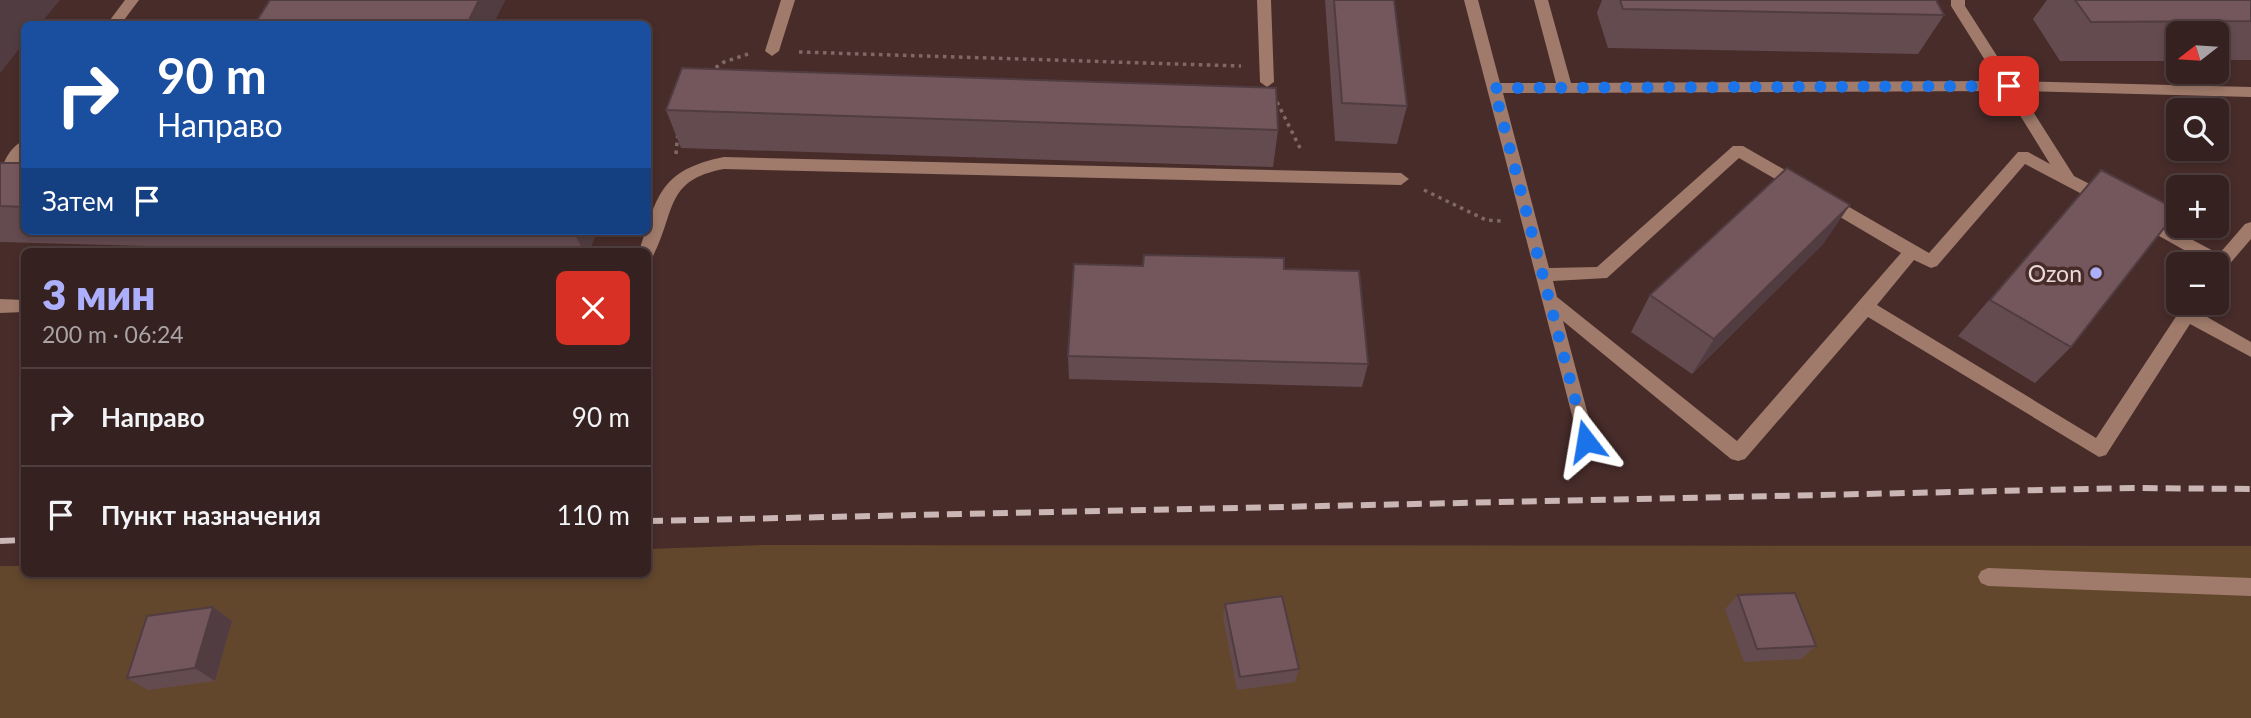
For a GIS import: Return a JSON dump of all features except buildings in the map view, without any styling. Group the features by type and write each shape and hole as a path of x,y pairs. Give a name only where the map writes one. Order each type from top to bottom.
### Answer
{"street":[{"path":"116,21 132,0"},
{"path":"772,51 789,0"},
{"path":"1264,0 1267,75"},
{"path":"1471,0 1586,441"},
{"path":"1541,0 1565,88"},
{"path":"1958,0 1958,6 2067,177"},
{"path":"1494,88 2009,86 2251,92"},
{"path":"21,150 2,177 21,178"},
{"path":"1543,275 1601,273 1738,150 1931,262 2023,156 2067,177 2196,252"},
{"path":"648,248 668,191 688,172 703,166 724,163 1401,178"},
{"path":"2229,254 2251,228"},
{"path":"1550,301 1738,453 1912,251"},
{"path":"0,306 21,306"},
{"path":"1866,307 2099,449 2185,315"},
{"path":"2200,315 2251,350"},
{"path":"1988,577 2251,587"}],"path":[{"path":"706,74 742,55 772,51 1267,75 1314,176"},
{"path":"680,124 675,147 688,172"},
{"path":"1401,178 1486,220 1530,224"}],"shaded area":[{"path":"766,545 2251,546 2251,718 0,718 0,566 21,566 21,577 651,577 651,549"}],"railway":[{"path":"651,521 2134,488 2251,489"},
{"path":"0,541 21,540"}],"place":[{"name":"Ozon","path":"2096,273"}],"route":[{"path":"1586,441 1494,88 2009,86"}]}
